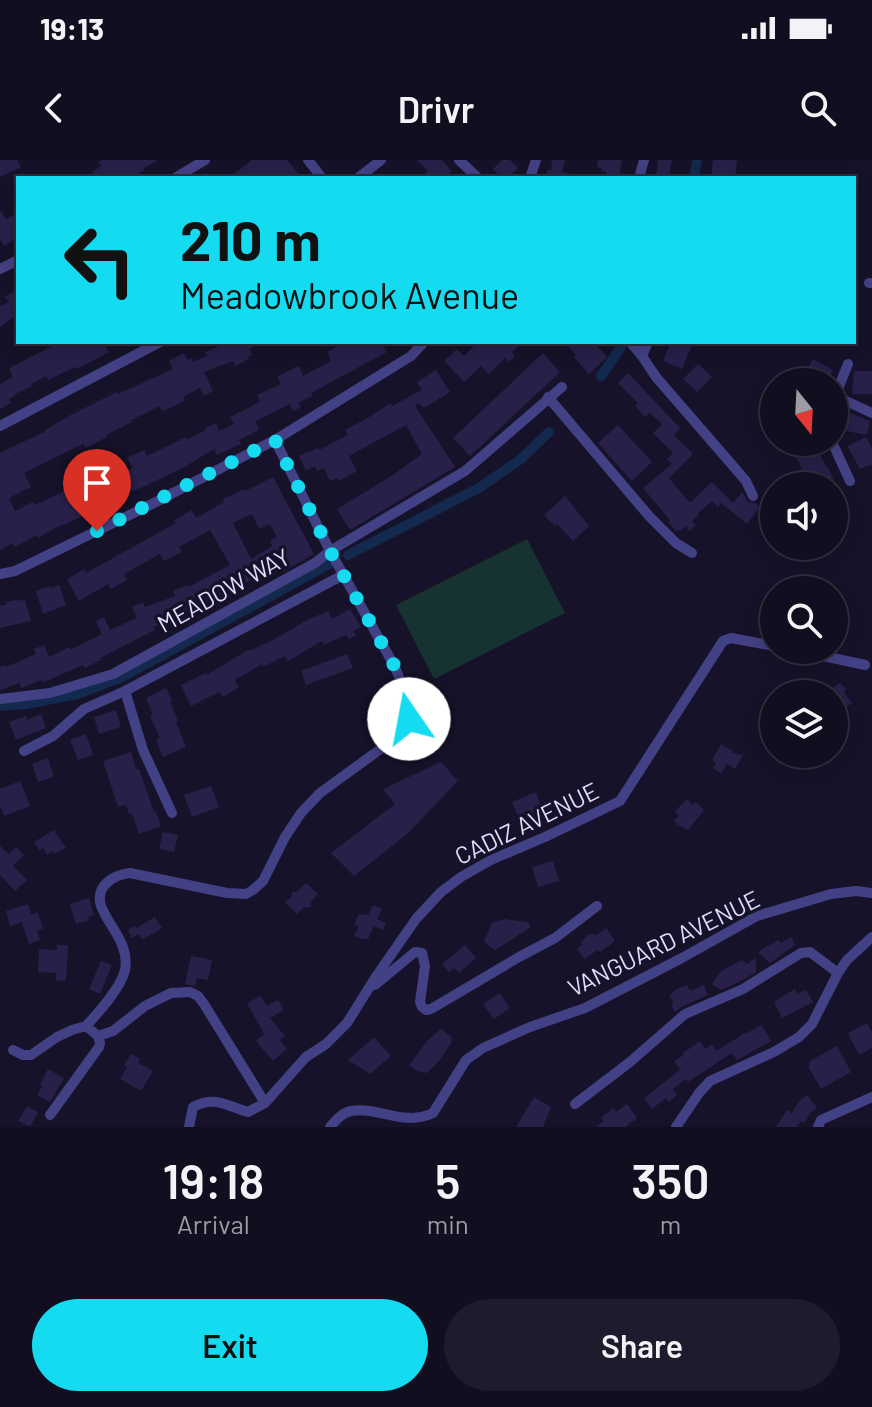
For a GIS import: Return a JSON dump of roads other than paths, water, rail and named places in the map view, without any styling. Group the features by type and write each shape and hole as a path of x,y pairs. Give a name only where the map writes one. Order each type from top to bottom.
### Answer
{"street":[{"path":"178,176 205,160"},
{"path":"308,160 320,176"},
{"path":"361,176 381,160"},
{"path":"459,160 476,176"},
{"path":"0,426 156,344"},
{"path":"0,574 15,571 275,440 411,356 422,344"},
{"path":"632,344 656,377 746,481 753,496"},
{"path":"642,356 647,344"},
{"path":"846,368 848,364"},
{"name":"MEADOW WAY","path":"0,699 50,693 113,674 315,563 465,471 562,387"},
{"path":"548,397 649,516 676,543 692,553"},
{"path":"848,402 872,413"},
{"path":"13,1050 31,1055 57,1037 86,1026 117,986 125,971 126,954 101,905 100,895 112,877 130,873 227,893 246,894 263,881 301,813 320,793 386,745 409,719 410,705 395,667 330,551 275,440"},
{"path":"838,456 850,481"},
{"path":"24,751 53,736 84,709 125,691 343,575"},
{"name":"CADIZ AVENUE","path":"265,1103 306,1057 326,1044 347,1023 416,919 441,892 491,860 620,801 723,641 731,638 760,643"},
{"path":"848,661 865,665"},
{"path":"125,691 143,750 172,813"},
{"name":"VANGUARD AVENUE","path":"330,1127 340,1116 352,1111 392,1122 410,1123 426,1119 433,1113 466,1060 483,1048 585,1008 757,916 831,894 872,893"},
{"path":"367,992 415,952 422,953 425,966 420,1002 426,1010 431,1009 555,938 597,906"},
{"path":"676,1127 710,1081 799,1037 812,1024 847,960 872,937"},
{"path":"575,1104 685,1014 743,989 801,953 810,952 838,973"},
{"path":"98,1036 113,1031 145,1006 171,993 190,992 198,996 265,1103 248,1112 212,1100 202,1102 193,1107 189,1127"},
{"path":"50,1115 99,1047 98,1036 86,1026"},
{"path":"818,1127 821,1120 872,1097"}],"waterway":[{"path":"694,176 697,160"},
{"path":"601,376 621,347"},
{"path":"348,555 479,488 521,459 549,432"},
{"path":"0,706 78,694 124,676 329,564"}]}
